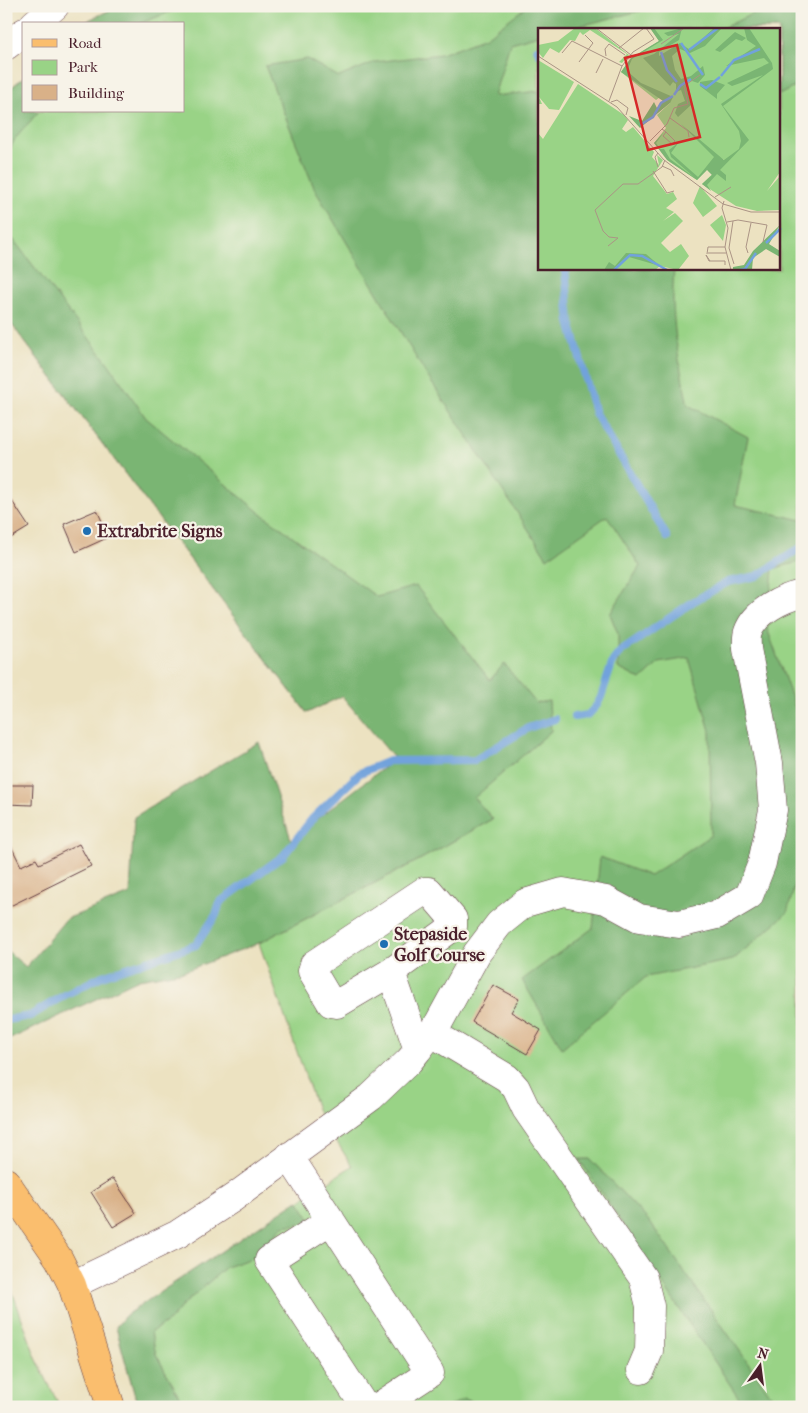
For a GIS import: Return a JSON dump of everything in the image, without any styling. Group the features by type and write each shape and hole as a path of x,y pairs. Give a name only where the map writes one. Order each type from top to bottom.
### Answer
{"main road":[{"path":"6,1182 59,1259 72,1285 111,1407"}],"street":[{"path":"36,22 55,6"},
{"path":"6,46 22,34"},
{"path":"72,1285 178,1234 233,1198 370,1097 409,1061 425,1041 438,1024 477,953 500,924 525,903 563,892 606,900 639,918 679,924 717,915 749,896 762,863 773,810 769,763 746,648 747,634 753,622 771,606 789,597 802,594"},
{"path":"429,891 453,919 453,927 391,972 337,1004 331,1003 312,971 314,964 419,894 429,891"},
{"path":"391,972 425,1041 507,1078 516,1088 526,1109 643,1278 650,1306 650,1351 641,1370"},
{"path":"288,1156 430,1373 378,1407"},
{"path":"331,1220 269,1260 365,1407"}],"green space":[{"name":"Stepaside Golf Course","path":"119,6 802,6 802,1407 138,1407 116,1327 126,1315 352,1166 318,1112 259,943 421,859 493,819 368,682 307,713 6,317 6,92 22,79 22,112 185,112 185,22 87,22"},
{"path":"119,6 185,6 144,22 87,22"},
{"path":"527,6 660,6 571,28 538,28 538,35 510,43 494,96 538,91 538,270 674,270 674,320 688,405 748,437 735,505 802,520 802,561 773,569 767,628 795,707 802,734 802,860 787,913 733,960 646,977 562,1048 522,980 593,928 600,857 650,876 711,835 710,731 689,658 659,663 641,680 618,668 618,634 610,614 640,566 607,516 547,558 426,374 315,190 265,66 307,59 339,77 375,62 441,54 486,37"},
{"path":"768,6 802,6 802,83 780,94 780,28 723,28"},
{"path":"22,79 22,112 38,112 15,139 6,157 6,92"},
{"path":"6,230 108,363 146,418 259,512 377,597 416,586 490,680 504,664 536,703 549,701 551,731 474,798 493,819 421,859 259,943 185,971 139,979 6,1041 6,950 26,967 66,919 130,894 134,817 259,742 291,839 395,759 342,696 307,713 6,317"},
{"path":"579,1159 590,1159 649,1221 779,1407 745,1407"},
{"path":"298,1200 312,1222 283,1226 255,1257 226,1267 183,1305 169,1321 151,1332 156,1354 179,1396 180,1407 138,1407 116,1327 126,1315"},
{"path":"6,1274 36,1358 60,1407 6,1407"},
{"path":"464,1399 478,1403 478,1407 449,1407"}],"building":[{"path":"6,492 29,527 6,541"},
{"name":"Extrabrite Signs","path":"97,510 109,537 76,552 64,524"},
{"path":"6,785 33,785 32,805 6,804"},
{"path":"6,836 21,866 36,859 39,864 79,844 91,866 6,908"},
{"path":"493,985 519,999 511,1012 541,1030 527,1054 472,1022"},
{"path":"113,1178 136,1213 113,1227 91,1192"}],"waterway":[{"path":"565,270 570,322 595,413 667,537"},
{"path":"574,717 588,715 597,705 613,661 620,652 694,601 728,582 757,576 802,547"},
{"path":"6,1020 30,1016 102,976 196,945 216,915 220,902 283,856 312,819 360,773 389,761 475,760 528,728 555,719"}],"place":[{"name":"Extrabrite Signs","path":"87,531"},
{"name":"Stepaside Golf Course","path":"384,944"}]}
